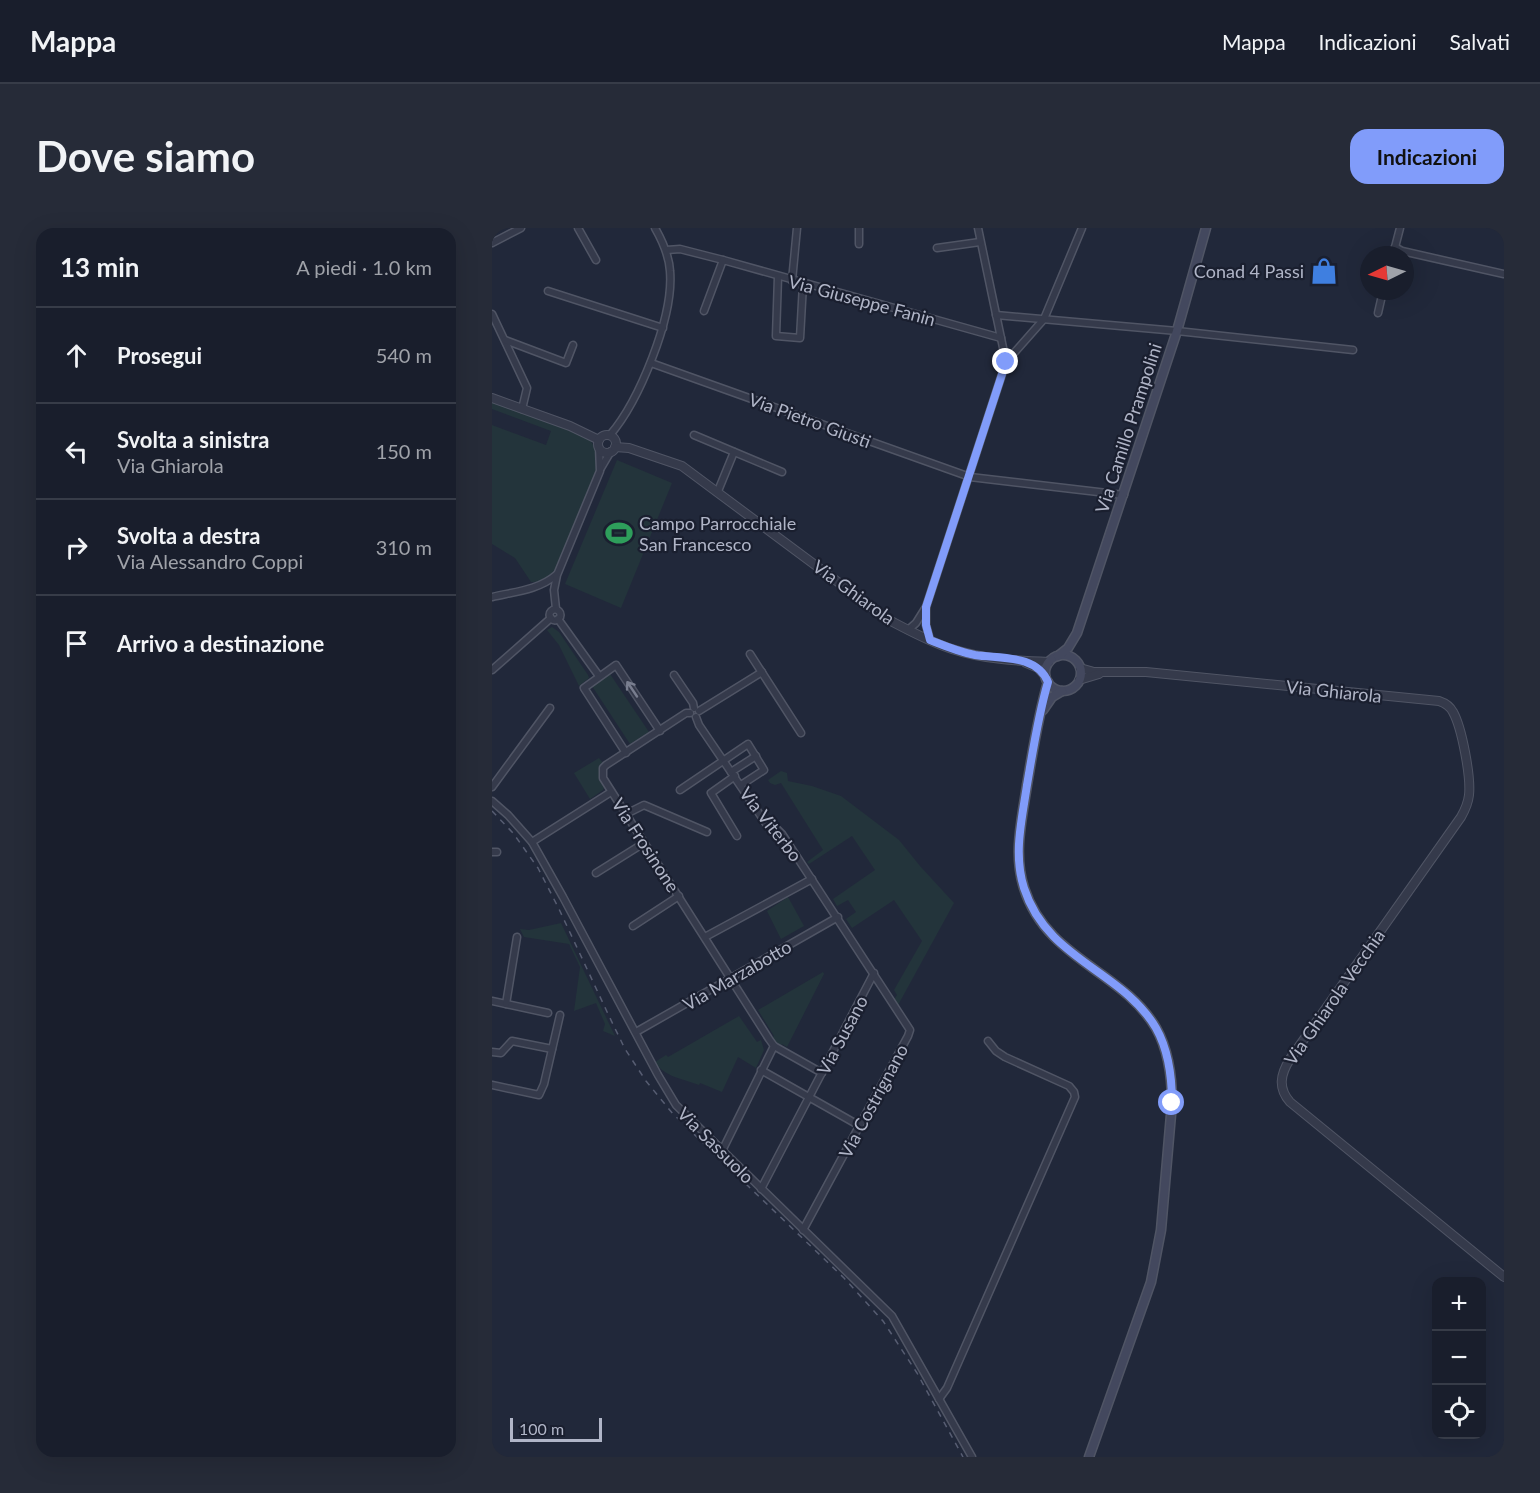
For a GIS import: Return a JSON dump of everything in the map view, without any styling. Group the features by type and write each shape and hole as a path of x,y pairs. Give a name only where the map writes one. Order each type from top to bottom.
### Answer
{"main road":[{"name":"Via Camillo Prampolini","path":"1058,656 1068,648 1075,636 1124,495 1177,331 1206,228"},
{"name":"Via Camillo Prampolini","path":"1075,636 1075,659"},
{"path":"1038,718 1052,697 1072,688 1079,680 1080,668 1075,659 1070,656 1058,656 1048,662 1047,680 1038,718 1018,849 1023,887 1030,904 1053,938 1130,997 1146,1013 1163,1043 1172,1082 1158,1254 1151,1282 1089,1457"},
{"path":"1047,680 1056,690 1062,691"}],"street":[{"path":"492,243 521,228"},
{"path":"578,228 596,260"},
{"path":"600,471 599,443 605,435 610,435 620,424 651,363 670,299 667,250 655,228"},
{"path":"792,281 797,228"},
{"path":"860,228 860,244"},
{"path":"978,228 1006,362"},
{"path":"908,630 916,623 926,607 1006,362 1044,319 1082,228"},
{"path":"1395,246 1400,228"},
{"path":"937,248 980,242"},
{"name":"Via Giuseppe Fanin","path":"667,250 680,249 723,260 1001,338"},
{"path":"1414,253 1504,274"},
{"path":"704,311 723,260"},
{"path":"778,277 776,336 800,338 803,284"},
{"path":"548,291 663,328"},
{"path":"1378,313 1381,300"},
{"path":"492,314 526,388 522,409"},
{"path":"996,315 1353,350"},
{"path":"505,340 566,363 573,345"},
{"name":"Via Pietro Giusti","path":"651,363 970,477 1124,495"},
{"name":"Via Ghiarola","path":"492,398 570,426 599,443 603,451 629,448 682,466 890,620 908,630 954,650 1022,661 1048,662"},
{"path":"558,619 560,612 556,609 554,590 557,574 600,471 613,449 615,439 610,435"},
{"path":"694,435 782,472"},
{"path":"718,491 734,452"},
{"path":"492,597 537,586 548,582 557,574"},
{"path":"926,607 926,625 930,640"},
{"path":"492,670 550,618 550,612 556,609"},
{"path":"550,618 558,619"},
{"path":"558,619 599,676"},
{"path":"750,654 801,732"},
{"path":"1022,661 1038,668 1047,680"},
{"path":"626,753 585,688 599,676 616,665 660,730"},
{"name":"Via Ghiarola","path":"1080,668 1094,672 1146,672 1439,701 1454,714 1467,767 1469,796 1467,807 1461,818"},
{"name":"Via Frosinone","path":"762,672 695,712 686,713 660,730 603,768 603,778 774,1046"},
{"name":"Via Ghiarola","path":"1079,680 1103,672"},
{"name":"Via Viterbo","path":"674,675 693,703 699,725 767,825 775,827 782,834 874,973"},
{"path":"492,787 550,708"},
{"path":"681,790 748,744 764,770 741,785"},
{"path":"736,836 711,793 756,756"},
{"path":"532,842 611,792"},
{"name":"Via Sassuolo","path":"492,801 532,842 676,1106 892,1316 972,1457"},
{"path":"626,814 644,805 707,832"},
{"name":"Via Ghiarola Vecchia","path":"1461,818 1290,1059 1282,1071 1281,1085 1290,1102 1504,1277"},
{"path":"596,873 644,843"},
{"path":"705,937 812,879"},
{"path":"633,926 679,896"},
{"name":"Via Marzabotto","path":"636,1032 837,917"},
{"path":"506,1004 517,937"},
{"name":"Via Susano","path":"761,1189 874,973"},
{"name":"Via Costrignano","path":"803,1230 910,1033 908,1026 874,973"},
{"path":"492,1001 548,1013"},
{"path":"492,1084 539,1095 544,1084 560,1015"},
{"path":"492,1052 501,1053 512,1041 552,1049"},
{"path":"939,1399 947,1388 1075,1099 1074,1092 1069,1086 1005,1057 988,1041"},
{"path":"722,1151 774,1046 822,1073"},
{"path":"761,1070 860,1126"}],"shaded area":[{"path":"492,401 589,438 598,453 600,463 557,566 550,576 543,580 531,582 515,558 492,544 492,425 546,445 551,431 492,409"},
{"name":"Campo Parrocchiale San Francesco","path":"617,460 672,483 621,608 565,584"},
{"path":"552,627 559,632 588,675 589,678 579,686 559,645 547,630"},
{"path":"610,674 649,732 630,744 592,686"},
{"path":"599,758 603,763 599,772 605,785 603,790 590,799 574,773"},
{"path":"781,771 787,773 788,781 841,796 899,840 954,903 897,1007 893,1001 897,995 894,990 922,941 894,900 852,928 846,919 856,912 848,900 837,906 833,899 875,870 852,836 809,864 807,862 823,850 781,783 775,785 768,780"},
{"path":"788,897 804,926 781,939 767,911"},
{"path":"561,923 615,1036 603,1031 605,1024 596,1003 574,1011 580,967 569,944 524,937 520,929 529,930"},
{"path":"823,972 787,1047 782,1044 780,1048 770,1039 774,1036 758,1010"},
{"path":"739,1016 757,1042 761,1040 764,1050 756,1068 738,1057 722,1092 700,1083 699,1085 675,1077 655,1062 666,1055 668,1057"}],"railway":[{"path":"492,811 513,833 538,868 625,1049 646,1081 673,1114 844,1278 883,1321 917,1373 963,1457"}],"place":[{"name":"Conad 4 Passi","path":"1324,271"},
{"name":"Campo Parrocchiale San Francesco","path":"619,533"}],"route":[{"path":"1006,362 926,607 927,631 930,640 954,650 1022,661 1038,668 1046,677 1048,682 1038,718 1020,829 1018,849 1023,887 1040,921 1053,938 1130,997 1146,1013 1167,1054 1172,1082 1172,1103"}]}
